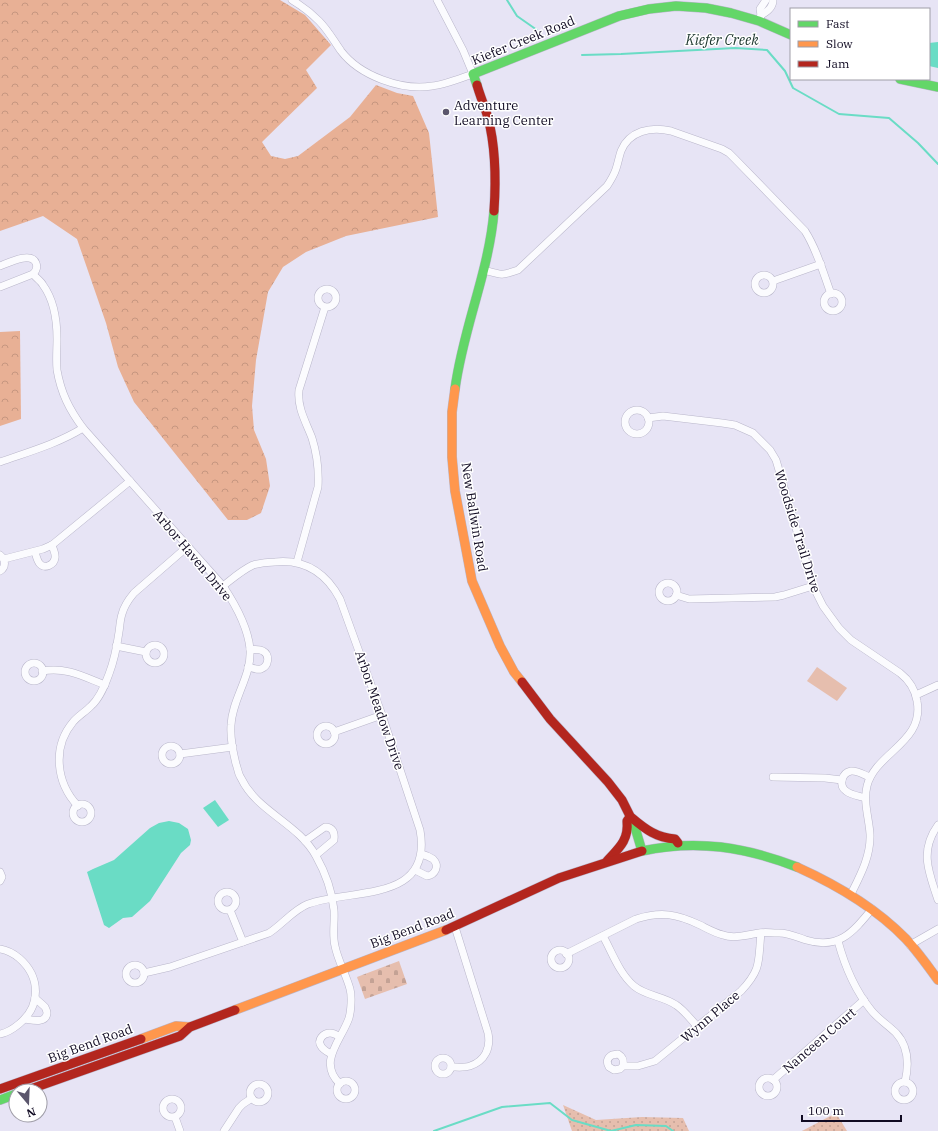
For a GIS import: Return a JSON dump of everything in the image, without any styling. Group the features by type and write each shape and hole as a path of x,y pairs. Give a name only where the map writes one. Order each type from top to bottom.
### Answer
{"main road":[{"name":"Kiefer Creek Road","path":"474,74 619,16 649,9 676,6 706,8 760,18 790,34"},
{"name":"New Ballwin Road","path":"474,74 488,119 493,148 496,184 493,224 484,270 469,323 456,381 452,412 452,457 455,491 472,581 500,646 514,672 550,719 608,782 622,800 634,824 642,851"},
{"path":"905,80 938,87"},
{"path":"606,862 620,848 624,841 628,828 627,821 630,817 652,834 667,839 675,839 680,845"},
{"path":"642,851 668,846 712,845 757,854 786,863 820,877 851,894 884,918 927,964 938,980"},
{"name":"Big Bend Road","path":"48,1083 180,1036 190,1027 455,927 559,878 642,851"},
{"name":"Big Bend Road","path":"0,1089 176,1026 190,1027"}],"street":[{"name":"Kiefer Creek Road","path":"292,0 320,22 342,52 356,66 381,80 418,87 433,86 474,74"},
{"name":"New Ballwin Road","path":"437,0 474,74"},
{"path":"760,18 760,9 766,0"},
{"path":"760,18 768,12 773,0"},
{"path":"484,270 502,275 518,270 607,186 616,170 621,151 631,138 637,133 662,129 722,149 729,153 805,231 820,264 831,294"},
{"path":"0,266 28,257 36,263 37,268 32,274 0,286"},
{"path":"773,281 820,264"},
{"name":"Arbor Haven Drive","path":"32,274 43,284 48,293 56,328 57,368 59,381 71,412 83,428 223,586 240,615 250,649 248,667 234,710 231,725 233,747 240,778 259,803 269,812 282,820 311,847 327,880 334,910 333,933 335,945 350,990 351,1009 349,1019 331,1054"},
{"path":"297,562 318,487 319,476 316,451 298,399 299,390 325,307"},
{"name":"Woodside Trail Drive","path":"648,418 663,416 735,425 753,433 762,441 776,460 813,586 823,606 839,628 856,644 900,672 910,683 916,695 919,707 915,726 895,750 874,770 870,777 865,798 869,824 870,848 862,871 851,894"},
{"path":"0,462 67,438 83,428"},
{"path":"0,571 5,564 2,557 35,552 52,545 130,481"},
{"path":"35,552 39,563 48,566 55,560 52,545"},
{"path":"78,806 71,799 62,781 58,762 62,742 66,732 73,722 92,706 105,685 113,664 122,613 127,602 134,593 187,547"},
{"name":"Arbor Meadow Drive","path":"144,973 170,967 269,933 277,928 298,909 306,905 332,898 386,889 409,877 415,870 421,854 422,838 420,830 382,715 340,599 334,589 318,573 309,567 297,562 284,561 267,562 254,565 241,572 223,586"},
{"path":"676,595 689,599 775,597 813,586"},
{"path":"116,646 146,652"},
{"path":"248,667 259,669 262,668 267,664 268,660 268,657 264,651 250,649"},
{"path":"42,671 53,669 71,671 105,685"},
{"path":"916,695 938,685"},
{"path":"334,732 382,715"},
{"path":"180,754 233,747"},
{"path":"865,798 845,791 842,780 844,775 851,771 855,771 870,777"},
{"path":"774,777 825,778 842,780"},
{"path":"938,825 929,842 927,858 928,871 938,900"},
{"path":"304,841 325,828 331,828 333,830 335,834 334,840 316,855"},
{"path":"415,870 426,876 433,874 436,870 435,862 421,854"},
{"path":"0,872 2,877 0,881"},
{"path":"566,954 636,919 657,914 681,916 716,933 729,937 779,932 813,942 829,943 838,941 856,928 872,909"},
{"path":"230,910 243,942"},
{"path":"451,1067 469,1067 477,1063 483,1058 488,1050 490,1041 455,927"},
{"path":"910,945 938,929"},
{"name":"Wynn Place","path":"623,1066 638,1066 656,1061 741,991 751,980 758,967 761,933"},
{"path":"603,936 624,975 629,981 641,991 676,1004 698,1027"},
{"path":"838,941 843,961 855,988 871,1010 896,1033 908,1054 908,1071 905,1082"},
{"path":"0,949 15,954 23,961 32,972 36,986 33,1007 25,1019 13,1029 0,1034"},
{"path":"25,1019 40,1021 46,1016 45,1007 35,998"},
{"name":"Nanceen Court","path":"773,1080 864,1000"},
{"path":"339,1036 332,1033 322,1036 320,1039 320,1045 331,1054 331,1070 340,1084"},
{"path":"224,1131 239,1108 252,1098"},
{"path":"175,1117 180,1131"}],"green space":[{"path":"0,0 280,0 305,15 331,45 306,70 317,88 262,142 271,156 285,159 298,156 350,117 376,85 397,93 413,96 429,133 438,217 346,236 306,252 283,267 268,292 256,360 252,406 254,430 266,459 270,486 261,513 247,520 228,520 134,402 118,367 106,323 77,239 43,216 0,231"},
{"path":"20,331 21,419 0,426 0,332"},
{"path":"817,667 847,688 837,701 807,681"},
{"path":"399,961 407,984 365,999 357,977"},
{"path":"563,1105 596,1120 642,1117 683,1118 689,1131 572,1131"},
{"path":"836,1113 847,1131 802,1131"}],"shaded area":[{"path":"938,42 938,68 930,66 930,43"},
{"path":"215,800 229,820 218,827 203,808"},
{"path":"169,821 179,823 188,829 191,840 190,845 181,853 150,901 132,917 123,918 109,928 104,925 87,872 114,860 150,828 159,823"}],"waterway":[{"name":"Kiefer Creek","path":"507,0 517,16 537,30"},
{"name":"Kiefer Creek","path":"582,55 735,48 767,50 785,71 793,88 839,114 889,118 918,143 938,164"},
{"path":"434,1131 502,1107 550,1103 572,1120 611,1131 636,1125 666,1126 673,1131"}],"traffic: fast":[{"path":"477,85 473,74 619,16 649,9 676,6 706,8 759,21 790,35"},
{"path":"905,80 938,87"},
{"path":"455,389 464,344 487,256 494,211"},
{"path":"631,818 642,851 662,847 721,847 759,854 797,867"},
{"path":"0,1100 8,1097"}],"traffic: slow":[{"path":"455,389 452,412 452,457 455,491 472,581 500,646 514,672 522,682"},
{"path":"797,867 841,889 882,917 906,939 938,980"},
{"path":"235,1010 446,930"},
{"path":"141,1039 176,1026 190,1027"}],"traffic: jam":[{"path":"477,85 488,118 493,141 495,176 494,211"},
{"path":"522,682 550,719 608,782 622,800 631,818"},
{"path":"607,861 625,839 627,821 630,817"},
{"path":"632,818 657,835 675,839 678,843"},
{"path":"446,930 559,878 642,851"},
{"path":"48,1083 180,1036 190,1027 235,1010"},
{"path":"0,1089 141,1039"}],"place":[{"name":"Adventure Learning Center","path":"446,112"}]}
